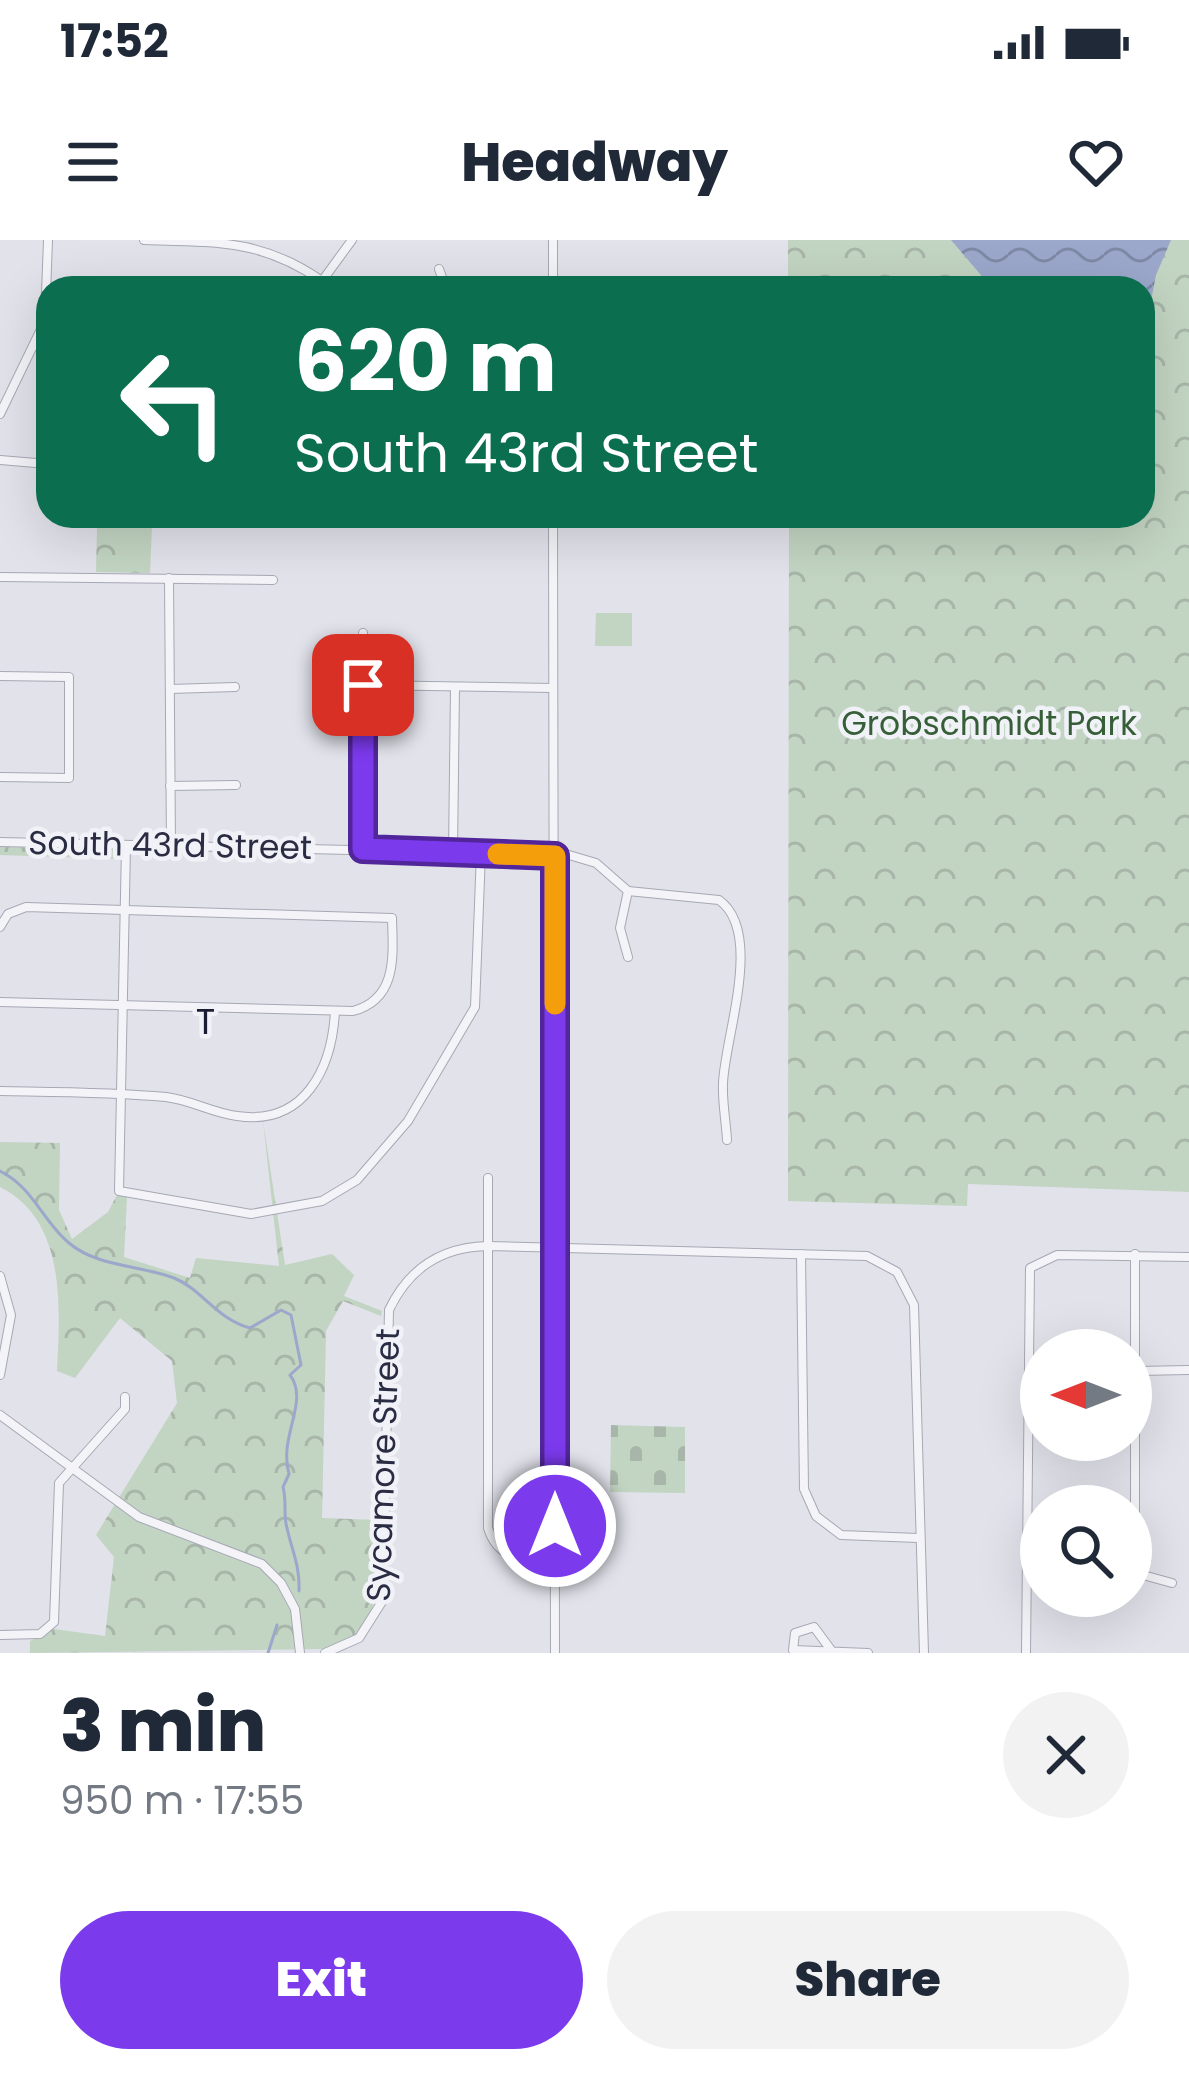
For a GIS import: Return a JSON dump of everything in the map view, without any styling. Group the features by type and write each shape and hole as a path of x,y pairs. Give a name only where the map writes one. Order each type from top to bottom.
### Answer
{"street":[{"path":"47,276 48,240"},
{"path":"143,240 267,243 295,256 316,276"},
{"path":"330,276 352,240"},
{"path":"553,240 553,276"},
{"path":"439,269 442,276"},
{"path":"0,414 36,348"},
{"path":"0,460 36,463"},
{"path":"553,528 555,1653"},
{"path":"0,577 273,580"},
{"path":"169,578 171,847"},
{"path":"363,633 363,849"},
{"path":"0,676 69,677 69,778 0,777"},
{"path":"363,685 552,688"},
{"path":"170,689 235,687"},
{"path":"453,852 454,688"},
{"path":"170,786 236,785"},
{"name":"South 43rd Street","path":"0,842 584,856 628,891"},
{"path":"126,846 119,1191 251,1214 322,1201 357,1180 408,1120 475,1007 482,853"},
{"path":"628,957 620,928 628,891 709,897 736,915 738,998 723,1086 728,1140"},
{"path":"0,926 8,914 26,907 392,918 393,968 385,990 364,1008 335,1011 0,1002"},
{"path":"0,1091 171,1098 240,1117 290,1108 306,1096 328,1064 335,1011"},
{"path":"488,1178 488,1528 502,1552 555,1564"},
{"name":"Sycamore Street","path":"326,1653 359,1638 383,1600 384,1349 389,1310 408,1278 430,1260 450,1250 488,1246 801,1254 879,1260 897,1271 911,1293 924,1653"},
{"path":"801,1254 804,1490 810,1506 842,1535 918,1538"},
{"path":"1136,1254 1136,1329"},
{"path":"1030,1485 1030,1268 1057,1255 1189,1257"},
{"path":"0,1276 11,1315 0,1375"},
{"path":"1152,1371 1189,1370"},
{"path":"0,1635 40,1634 54,1622 58,1489 125,1408 125,1397"},
{"path":"0,1415 150,1523 262,1564 289,1596 298,1621 300,1653"},
{"path":"1152,1577 1172,1583"},
{"path":"1026,1653 1028,1617"},
{"path":"831,1650 814,1628 795,1633 793,1650 868,1653"}],"green space":[{"name":"Grobschmidt Park","path":"788,240 1189,240 1189,1192 968,1184 967,1206 788,1201 789,528 1155,528 1155,276 788,276"},
{"path":"97,528 152,528 150,573 96,572"},
{"path":"596,613 632,613 632,646 595,646"},
{"path":"0,847 112,849 121,859 0,855"},
{"path":"263,1121 285,1265 332,1254 354,1275 344,1296 382,1311 381,1316 343,1301 326,1331 322,1518 378,1520 378,1580 369,1616 344,1642 323,1649 30,1653 30,1641 54,1629 105,1636 114,1557 96,1535 177,1403 172,1361 120,1318 75,1378 57,1371 55,1268 38,1221 0,1187 0,1142 60,1143 59,1210 72,1239 108,1212 117,1195 127,1197 124,1257 190,1278 196,1258 279,1266"},
{"path":"611,1425 685,1427 685,1493 610,1492"}],"water":[{"path":"951,240 1171,240 1155,280 1155,276 982,276"}],"waterway":[{"path":"0,1171 21,1186 60,1235 80,1251 174,1278 227,1318 250,1328 281,1310 291,1315 301,1365 290,1375 297,1397 287,1446 289,1474 283,1487 299,1591"},
{"path":"268,1653 277,1625"}],"slow traffic":[{"path":"498,854 555,856 555,1004"}],"district":[{"name":"T","path":"207,1021"}],"route":[{"path":"363,685 363,849 555,856 555,1526"}]}
